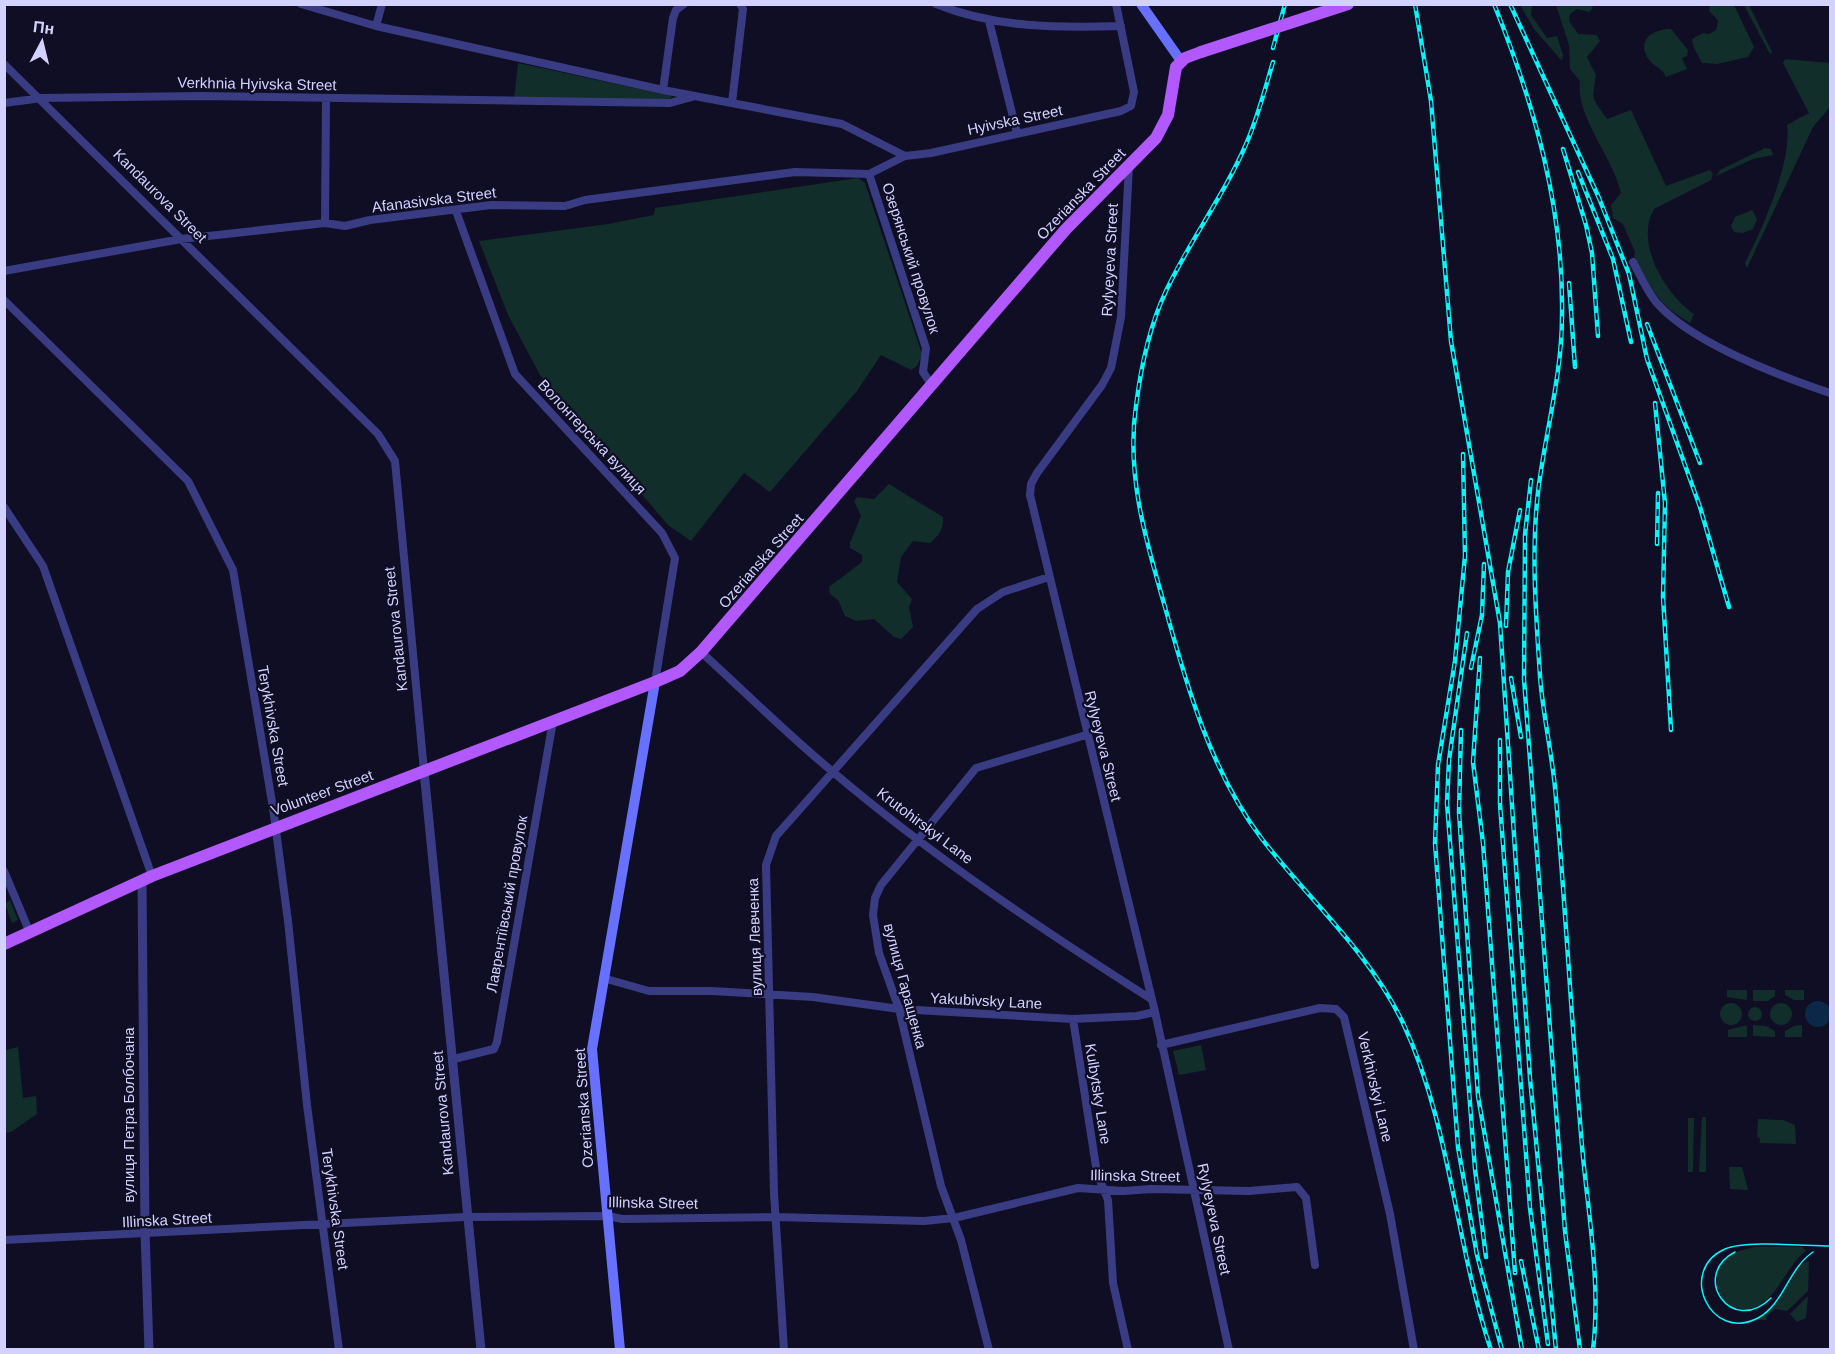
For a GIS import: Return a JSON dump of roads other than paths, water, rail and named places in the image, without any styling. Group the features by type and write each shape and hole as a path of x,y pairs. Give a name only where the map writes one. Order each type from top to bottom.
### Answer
{"main road":[{"path":"1141,4 1181,61 1201,52 1348,4"},
{"name":"Ozerianska Street","path":"620,1350 592,1049 655,682 680,671 701,652 1066,229 1129,166 1163,127 1170,106 1175,71 1181,61"},
{"name":"Volunteer Street","path":"4,944 147,878 276,826 655,682"}],"street":[{"path":"301,4 375,26 694,97 842,124 904,156"},
{"path":"375,26 382,4"},
{"path":"663,90 673,18 676,10 684,4"},
{"path":"732,103 743,9 740,4"},
{"path":"936,4 989,21 1062,28 1121,26 1116,4"},
{"path":"989,21 1017,133"},
{"name":"Hyivska Street","path":"869,174 904,156 931,153 1121,111 1131,106 1134,92 1121,26"},
{"name":"Kandaurova Street","path":"4,64 42,98 378,434 395,461 482,1350"},
{"name":"Verkhnia Hyivska Street","path":"4,103 42,98 326,98 510,103 670,103 694,97"},
{"path":"325,223 326,98"},
{"name":"Rylyeyeva Street","path":"1129,166 1121,317 1111,368 1102,385 1031,484 1030,495 1086,735 1155,1012 1229,1350"},
{"name":"Afanasivska Street","path":"4,271 181,239 325,223 345,226 491,205 565,206 585,200 795,172 869,174"},
{"name":"Озерянський провулок","path":"869,174 926,348 922,372 931,384"},
{"name":"Волонтерська вулиця","path":"456,211 515,374 662,533 675,558 655,682"},
{"path":"1633,262 1655,301 1671,317 1741,359 1830,393"},
{"name":"Terykhivska Street","path":"4,300 188,481 232,570 276,826 307,1105 339,1350"},
{"name":"вулиця Петра Болбочана","path":"4,507 43,566 147,878 145,1235 149,1350"},
{"name":"вулиця Левченка","path":"784,1350 776,1216 766,865 776,836 977,609 1003,592 1049,577"},
{"name":"Krutohirskyi Lane","path":"701,652 832,771 918,840 1057,939 1151,999"},
{"name":"Лаврентіївський провулок","path":"454,1059 487,1053 494,1049 553,721"},
{"name":"вулиця Гаращенка","path":"989,1350 954,1218 941,1186 899,1009 879,952 873,915 875,898 881,885 976,768 1086,735"},
{"path":"4,871 30,933"},
{"name":"Yakubivsky Lane","path":"603,978 649,991 711,991 813,997 899,1009 1073,1019 1137,1016 1155,1012"},
{"name":"Verkhivskyi Lane","path":"1161,1045 1320,1008 1336,1009 1344,1017 1390,1214 1414,1350"},
{"name":"Kulbytsky Lane","path":"1073,1019 1097,1173 1108,1200 1113,1283 1128,1350"},
{"name":"Illinska Street","path":"4,1240 145,1235 468,1217 608,1216 622,1219 776,1216 924,1221 954,1218 1078,1188 1105,1191 1151,1189 1195,1191 1297,1187 1306,1198 1315,1265"}],"water":[{"path":"1818,1001 1827,1005 1831,1014 1827,1023 1818,1027 1809,1023 1805,1014 1809,1005"}],"tram line":[{"path":"1813,1252 1798,1268 1774,1304 1758,1318 1741,1323 1726,1321 1714,1313 1706,1301 1702,1287 1703,1272 1711,1259 1725,1249 1761,1244 1830,1246"},
{"path":"1735,1252 1722,1262 1716,1274 1716,1287 1721,1298 1730,1307 1742,1310 1756,1308 1771,1298"}],"railway":[{"path":"1273,48 1285,4"},
{"path":"1415,4 1431,101 1451,341 1500,623 1530,1078 1556,1350"},
{"path":"1494,4 1522,79 1544,157 1558,236 1561,276 1561,338 1538,492 1535,584 1540,676 1556,798 1578,1102 1595,1273 1593,1350"},
{"path":"1510,4 1599,198 1629,274 1647,359 1700,507 1729,607"},
{"path":"1273,62 1247,142 1175,272 1150,333 1140,376 1134,432 1136,483 1140,508 1151,557 1192,698 1228,786 1262,839 1373,973 1403,1023 1432,1102 1469,1268 1491,1350"},
{"path":"1563,149 1592,253 1598,336"},
{"path":"1578,172 1613,259 1631,342"},
{"path":"1569,283 1575,367"},
{"path":"1647,324 1700,463"},
{"path":"1655,403 1665,503 1663,597 1671,730"},
{"path":"1463,454 1465,556 1455,661 1438,765 1435,843 1458,1147 1477,1255 1502,1350"},
{"path":"1531,480 1525,535 1524,679 1565,1231 1580,1350"},
{"path":"1657,544 1658,493"},
{"path":"1506,626 1508,572 1520,510"},
{"path":"1471,668 1482,615 1484,564"},
{"path":"1467,633 1449,760 1447,803 1475,1169 1486,1257"},
{"path":"1480,658 1473,762 1483,843 1515,1273"},
{"path":"1511,678 1521,737"},
{"path":"1461,730 1459,812 1478,1096 1522,1350"},
{"path":"1500,740 1500,804 1530,1208 1548,1344"},
{"path":"1521,1261 1539,1350"}]}
